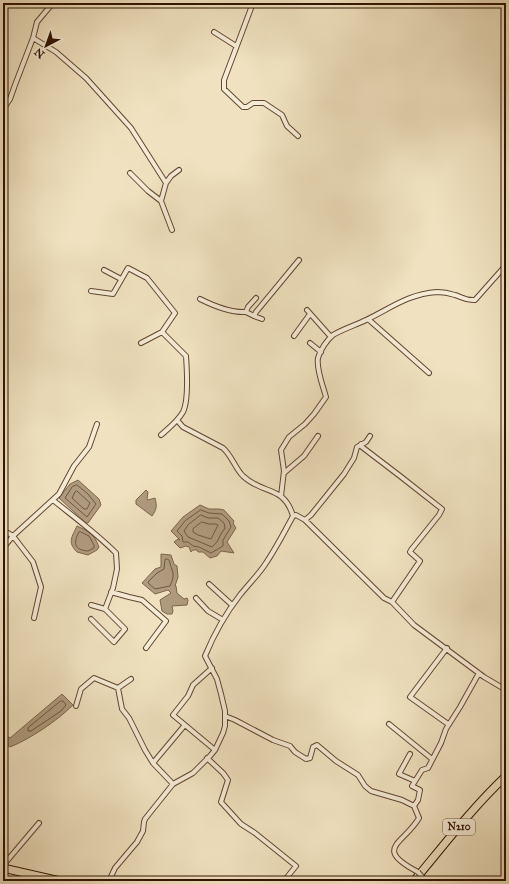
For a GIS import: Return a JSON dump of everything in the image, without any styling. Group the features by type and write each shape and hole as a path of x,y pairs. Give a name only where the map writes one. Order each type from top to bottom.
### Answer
{"highway":[{"name":"N210","path":"414,881 470,814 506,776"},
{"path":"3,868 60,881"}],"street":[{"path":"3,108 12,92 33,38 37,22 53,3"},
{"path":"253,3 224,80 224,89 243,107 257,102 264,103 282,115 287,126 298,136"},
{"path":"214,32 236,46"},
{"path":"33,38 56,52 86,78 131,128 166,184"},
{"path":"161,201 166,184 171,176 179,170"},
{"path":"130,173 148,191 161,201 172,230"},
{"path":"254,316 300,260"},
{"path":"281,496 284,473 281,450 289,437 306,424 326,397 320,376 318,359 324,345 331,338 401,301 428,293 454,294 469,301 475,300 506,265"},
{"path":"91,291 113,294 128,268 147,278 175,313 162,332 141,343"},
{"path":"104,270 121,279"},
{"path":"246,312 248,306 256,298"},
{"path":"200,299 213,305 237,312 246,312 262,319"},
{"path":"294,336 308,312 331,338"},
{"path":"368,319 429,373"},
{"path":"161,435 177,420 185,407 187,372 186,356 162,332"},
{"path":"310,343 321,352"},
{"path":"177,420 183,427 223,448 243,476 259,486 281,496 289,504 294,516"},
{"path":"3,548 13,536 59,494 74,466 89,447 97,424"},
{"path":"284,473 304,456 318,436"},
{"path":"305,520 311,515 344,474 354,458 357,447 366,442 370,436"},
{"path":"361,444 362,448 442,510 411,550 410,552 420,561 392,602"},
{"path":"53,500 103,540 116,553 117,569 111,592 104,610"},
{"path":"294,516 296,515 305,520 384,598 392,602 414,625 479,673 506,690"},
{"path":"109,881 115,868 137,842 143,831 145,819 173,784 193,773 207,758 214,750 223,733 225,716 222,694 212,668 205,656 232,605 264,566 294,516"},
{"path":"3,530 13,536 33,562 41,587 34,618"},
{"path":"209,584 232,605"},
{"path":"111,592 142,600 166,621 146,648"},
{"path":"196,598 208,611 223,620"},
{"path":"91,605 104,610 124,629 114,642 91,619"},
{"path":"447,648 410,697 448,724"},
{"path":"212,668 193,685 188,696 173,716 214,750"},
{"path":"414,806 418,800 420,790 412,786 422,770 428,768 441,744 448,724 460,707 479,673"},
{"path":"76,706 81,689 94,678 118,688"},
{"path":"118,688 131,679"},
{"path":"118,688 122,709 129,718 136,734 153,763 173,784"},
{"path":"225,716 273,740 290,746 295,752 306,759 310,758 312,747 317,745 336,761 358,774 365,786 371,791 402,800 414,806 418,818 415,824 395,844 393,849 394,854 418,872 423,880"},
{"path":"389,724 418,750 432,759"},
{"path":"153,763 184,726"},
{"path":"410,754 399,774 415,781"},
{"path":"207,758 223,773 228,780 221,802 241,824 296,866 284,881"},
{"path":"3,868 6,862 40,823"},
{"path":"484,881 485,879 489,881"}],"water":[{"path":"78,480 99,499 101,505 88,523 86,523 59,498 70,484"},
{"path":"146,490 148,492 147,499 155,498 156,501 156,509 152,516 136,504 136,500"},
{"path":"200,505 209,509 224,510 234,521 233,523 236,528 227,542 234,553 221,551 217,556 210,558 203,552 198,552 197,550 193,550 191,552 189,547 186,546 180,548 174,542 178,539 180,540 171,531 183,517"},
{"path":"77,526 93,536 99,547 97,550 88,555 77,552 72,545 71,539"},
{"path":"161,554 171,555 174,564 177,566 178,577 175,586 177,593 184,599 187,598 188,600 187,605 172,606 172,614 167,614 162,611 160,600 171,593 168,590 155,594 142,583 155,569 161,567"},
{"path":"62,694 73,705 59,717 18,744 10,747 3,742 3,734 10,738"}]}
